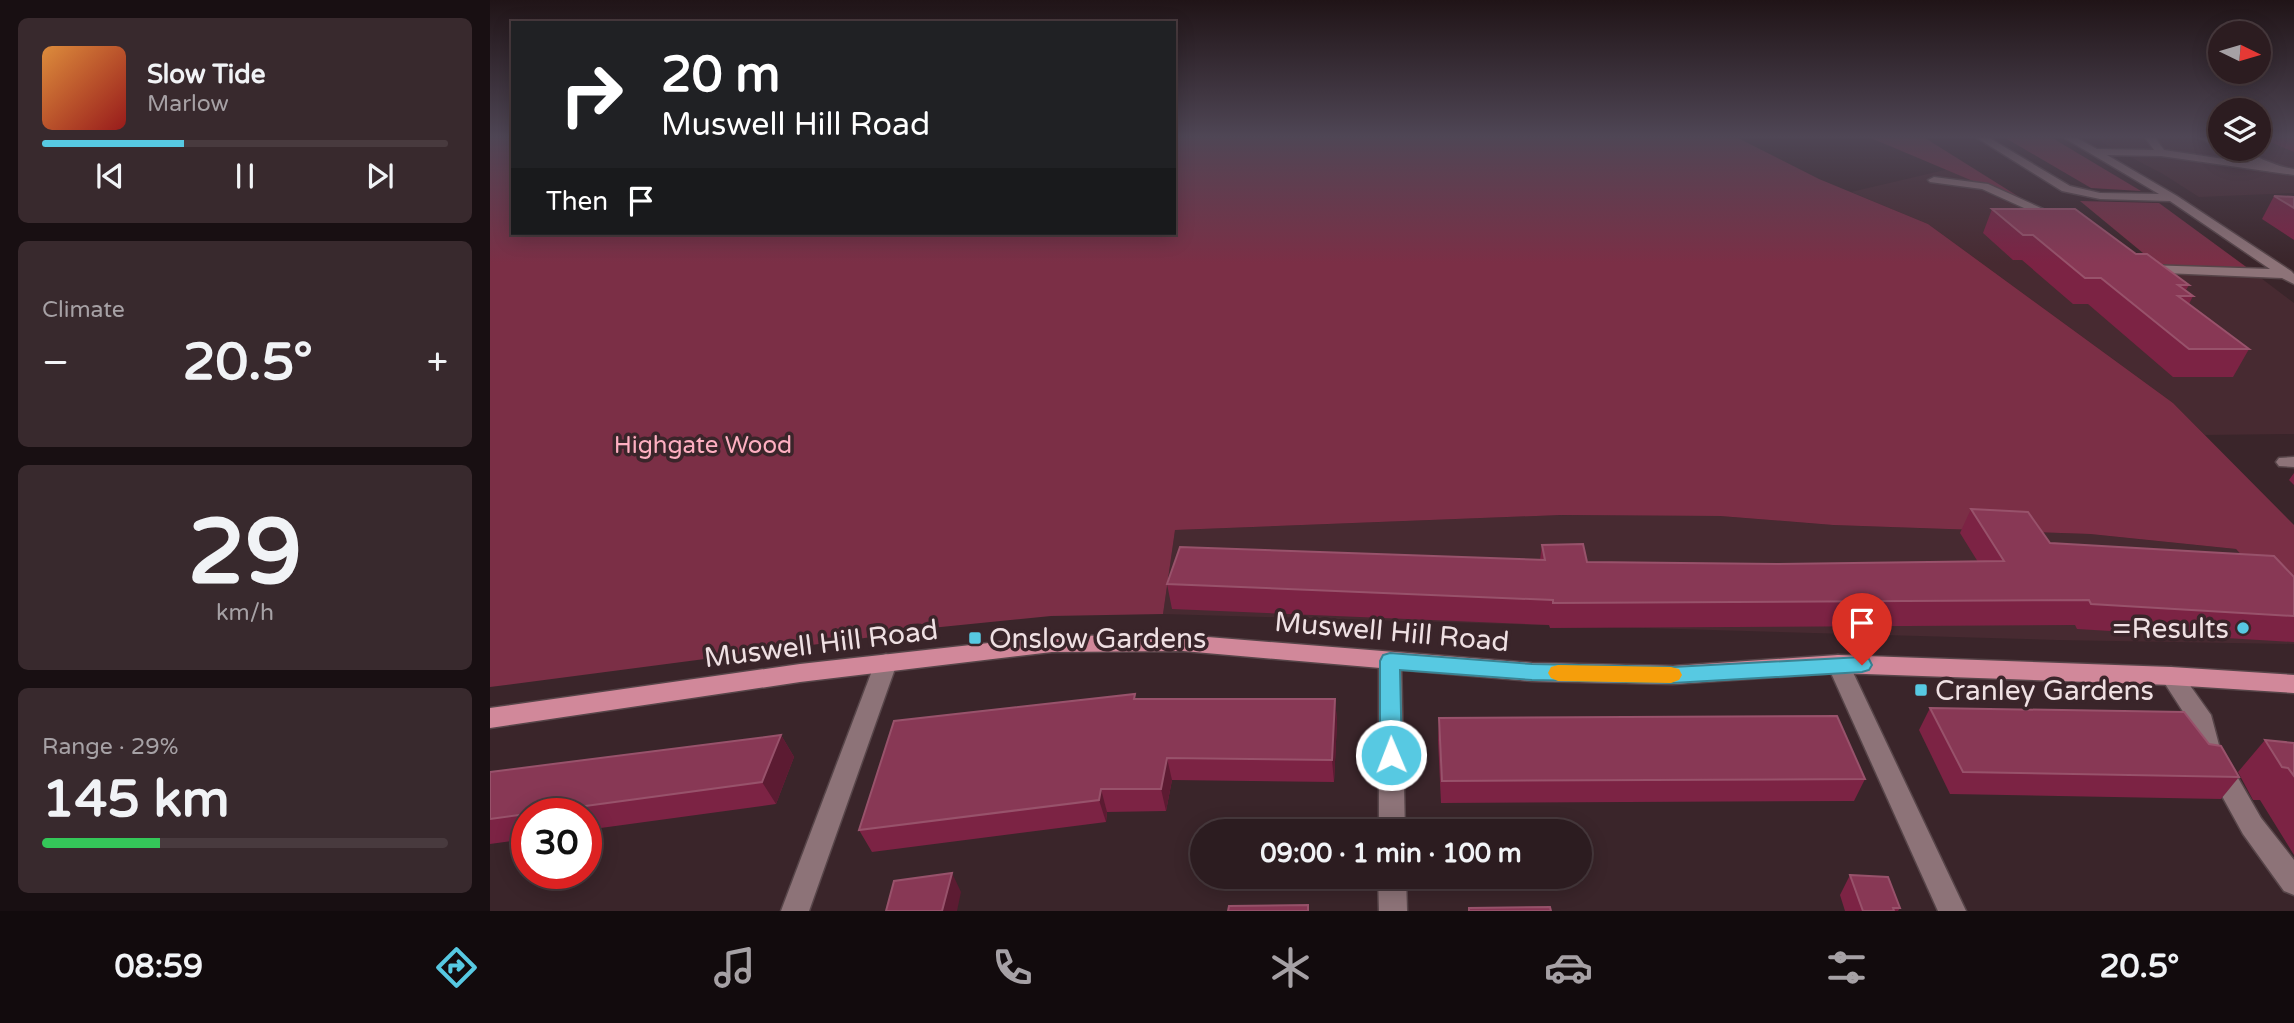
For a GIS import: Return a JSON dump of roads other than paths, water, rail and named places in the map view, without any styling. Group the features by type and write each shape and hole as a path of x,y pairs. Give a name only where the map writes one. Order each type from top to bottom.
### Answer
{"main road":[{"name":"Muswell Hill Road","path":"490,718 886,663 1052,644 1183,643 1532,672 1673,675 1838,664 2171,676 2294,684"}],"street":[{"path":"2049,179 2066,189 2100,196 2173,198"},
{"path":"2140,179 2288,273"},
{"path":"1934,180 1984,186 2066,222"},
{"path":"2134,263 2152,270 2288,273"},
{"path":"1390,661 1392,819"},
{"path":"795,911 886,663"},
{"path":"1838,664 1952,911"},
{"path":"2171,676 2203,722 2207,747 2252,826 2294,882"},
{"path":"1392,889 1392,911"}],"place":[{"name":"=Results","path":"2243,628"},
{"name":"Onslow Gardens","path":"975,638"},
{"name":"Cranley Gardens","path":"1921,690"}],"park label":[{"name":"Highgate Wood","path":"703,445"}]}
